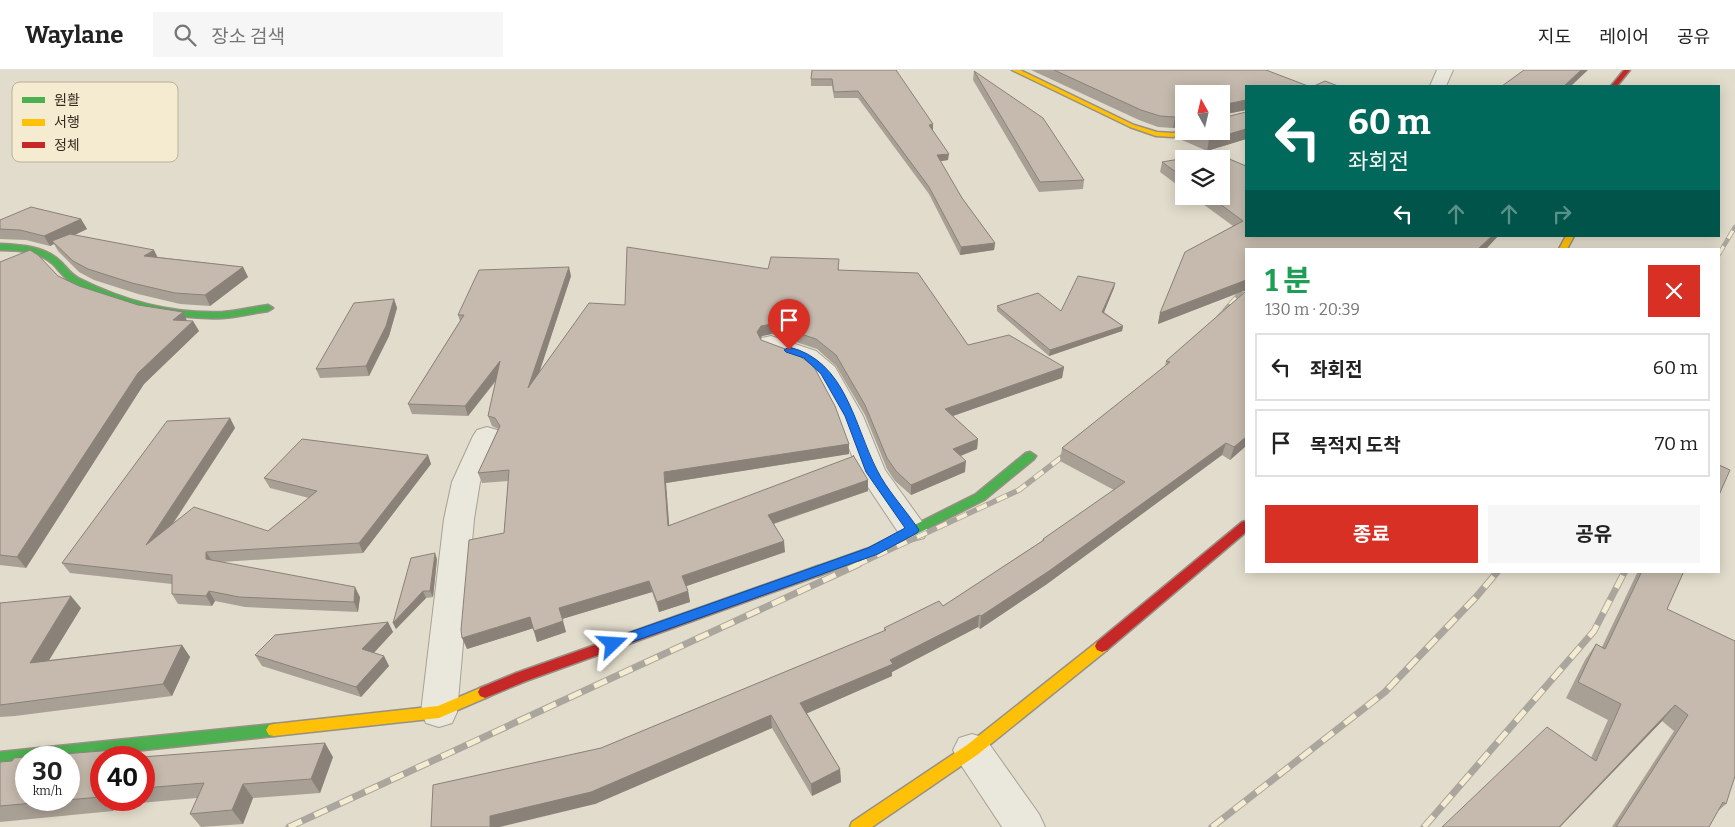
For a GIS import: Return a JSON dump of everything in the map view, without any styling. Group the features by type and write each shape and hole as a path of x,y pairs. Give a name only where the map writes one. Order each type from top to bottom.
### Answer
{"street":[{"path":"1015,70 1132,126 1156,134 1175,134"},
{"path":"1438,85 1445,70"},
{"path":"1615,85 1627,70"},
{"path":"0,247 25,247 40,251 50,257 70,279 84,286 150,307 191,313 224,315 268,308"},
{"path":"771,343 807,356 826,372 850,416 872,472 913,530"},
{"path":"439,712 459,519 466,482 487,436"},
{"path":"0,759 439,712 521,676 873,551 980,497 1030,456"},
{"path":"858,827 972,750 1091,655 1245,527"},
{"path":"972,750 1024,827"}],"building":[{"path":"812,70 896,70 933,124 929,125 949,154 937,155 962,198 995,243 961,247 929,187 858,91 834,92 832,79 811,79"},
{"path":"1054,70 1266,70 1305,85 1245,85 1245,100 1230,103 1230,85 1175,85 1175,117 1160,116 1141,110"},
{"path":"1524,70 1581,70 1565,85 1503,85"},
{"path":"974,71 1043,118 1084,180 1040,182"},
{"path":"1325,81 1335,85 1316,85"},
{"path":"1245,112 1245,129 1230,134 1230,116"},
{"path":"1230,159 1245,166 1245,237 1491,237 1479,248 1245,248 1245,280 1160,313 1185,252 1243,221 1221,205 1230,205"},
{"path":"1175,160 1175,171 1162,162"},
{"path":"31,207 81,219 44,236 20,230 0,229 0,220"},
{"path":"70,234 154,250 144,256 243,267 205,295 175,293 132,283 88,269 73,261 52,241"},
{"path":"627,247 768,269 771,257 839,259 838,270 918,273 968,345 1009,335 1064,367 945,409 978,439 953,449 966,461 911,485 896,471 887,458 865,405 836,355 816,339 771,324 761,326 757,332 761,340 796,353 814,367 835,406 849,444 664,472 668,526 854,456 868,480 768,515 784,541 682,576 688,591 657,602 649,581 559,608 563,621 534,631 530,617 462,638 461,630 469,540 504,533 509,470 478,473 500,426 495,418 488,416 500,361 465,406 408,404 464,315 458,315 479,270 569,267 528,388 589,303 625,305"},
{"path":"30,250 38,255 58,276 79,286 138,305 183,312 173,320 193,321 138,373 17,557 0,555 0,262"},
{"path":"1078,276 1115,283 1102,312 1123,326 1050,350 997,306 1038,293 1061,311"},
{"path":"1245,292 1245,438 1234,447 1226,443 1049,571 981,616 979,615 890,660 893,664 800,703 840,769 811,784 771,715 591,792 490,816 490,827 431,827 433,785 601,748 886,630 884,628 939,601 943,606 1044,540 1125,482 1062,448 1170,362 1166,361"},
{"path":"394,299 386,326 366,366 316,369 354,303"},
{"path":"230,418 146,545 194,507 268,531 317,491 264,478 302,439 428,455 359,543 206,552 206,559 355,587 354,602 239,597 209,591 206,596 172,594 172,575 62,563 167,421"},
{"path":"1720,465 1730,470 1720,493"},
{"path":"435,553 430,591 423,591 393,623 411,558"},
{"path":"1641,573 1683,573 1667,609 1735,641 1735,776 1726,804 1723,802 1709,827 1616,827 1688,715 1675,705 1559,827 1442,827 1547,727 1596,761 1621,704 1578,682 1596,644 1605,649"},
{"path":"71,596 30,663 182,645 163,684 0,705 0,603"},
{"path":"388,622 362,649 384,656 356,687 255,655 275,635"},
{"path":"325,743 311,779 243,784 232,810 190,814 204,783 155,787 155,756"},
{"path":"90,752 90,798 80,799 80,753"},
{"path":"15,758 15,805 0,806 0,762 12,761"}],"railway":[{"path":"1720,252 1735,227"},
{"path":"1218,318 1245,287"},
{"path":"857,565 1019,490 1071,450"},
{"path":"289,827 859,564"},
{"path":"1212,827 1385,692 1477,596 1496,573"},
{"path":"1424,827 1594,631 1624,573"}],"traffic: fast":[{"path":"0,247 38,251 51,258 76,281 110,296 147,307 185,314 204,315 223,315 268,308"},
{"path":"818,571 873,551 980,497 1030,456"},
{"path":"0,759 274,730"}],"traffic: slow":[{"path":"1015,70 1132,126 1156,134 1175,134"},
{"path":"1564,248 1569,237"},
{"path":"858,827 972,750 1102,646"},
{"path":"274,730 439,712 485,692"}],"traffic: jam":[{"path":"1615,85 1627,70"},
{"path":"1102,646 1245,526"},
{"path":"485,692 521,677 818,571"}],"route":[{"path":"613,644 873,551 913,530 872,472 850,416 826,372 807,356 789,350"}]}
